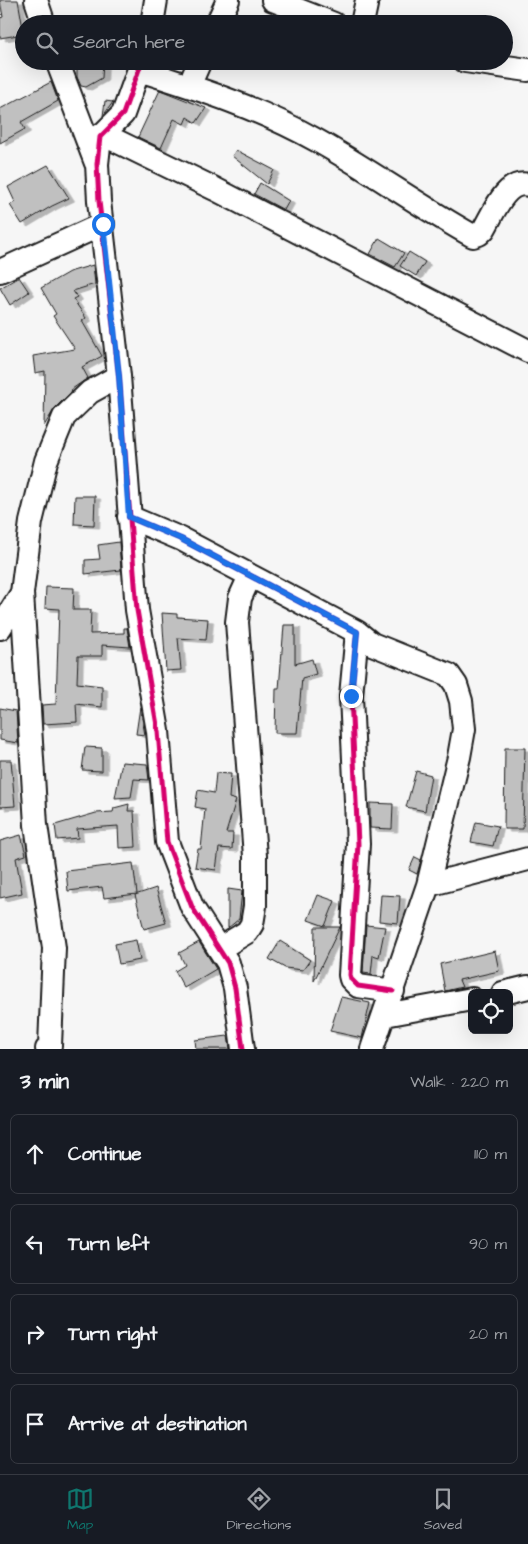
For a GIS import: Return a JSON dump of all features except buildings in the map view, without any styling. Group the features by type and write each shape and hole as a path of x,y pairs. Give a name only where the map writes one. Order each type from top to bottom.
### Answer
{"street":[{"path":"36,0 41,15"},
{"path":"154,15 156,0"},
{"path":"222,15 228,0"},
{"path":"273,0 311,15"},
{"path":"364,15 367,0"},
{"path":"513,68 528,70"},
{"path":"60,70 97,164"},
{"path":"139,70 123,114 102,134 97,164 119,376 137,610 158,731 166,842 192,907 228,963 235,988 243,1049"},
{"path":"150,70 272,118 317,140 428,211 473,236 479,234 484,229 507,192 520,183 528,185"},
{"path":"189,86 196,70"},
{"path":"102,134 224,194 528,351"},
{"path":"0,271 103,224"},
{"path":"47,1049 50,1046 52,1021 54,948 36,826 22,593 34,513 46,462 64,417 90,392 119,376"},
{"path":"129,517 181,539 357,632 364,640 449,675 456,685 461,701 464,729 428,884 372,1049"},
{"path":"219,948 247,932 252,924 255,906 254,856 237,622 240,598 250,576"},
{"path":"0,628 22,593"},
{"path":"357,632 351,696 358,844 350,975 351,979 358,986 393,991"},
{"path":"428,884 528,859"},
{"path":"513,991 528,988"},
{"path":"385,1015 468,1000"}],"cycle path":[{"path":"139,70 123,114 100,137 97,164 99,201 119,376 137,610 158,731 167,842 192,907 228,963 235,988 243,1049"},
{"path":"129,517 181,539 357,632 351,696 358,844 350,975 351,979 358,986 393,991"}],"route":[{"path":"103,224 119,376 129,517 181,539 357,632 351,696"}]}
